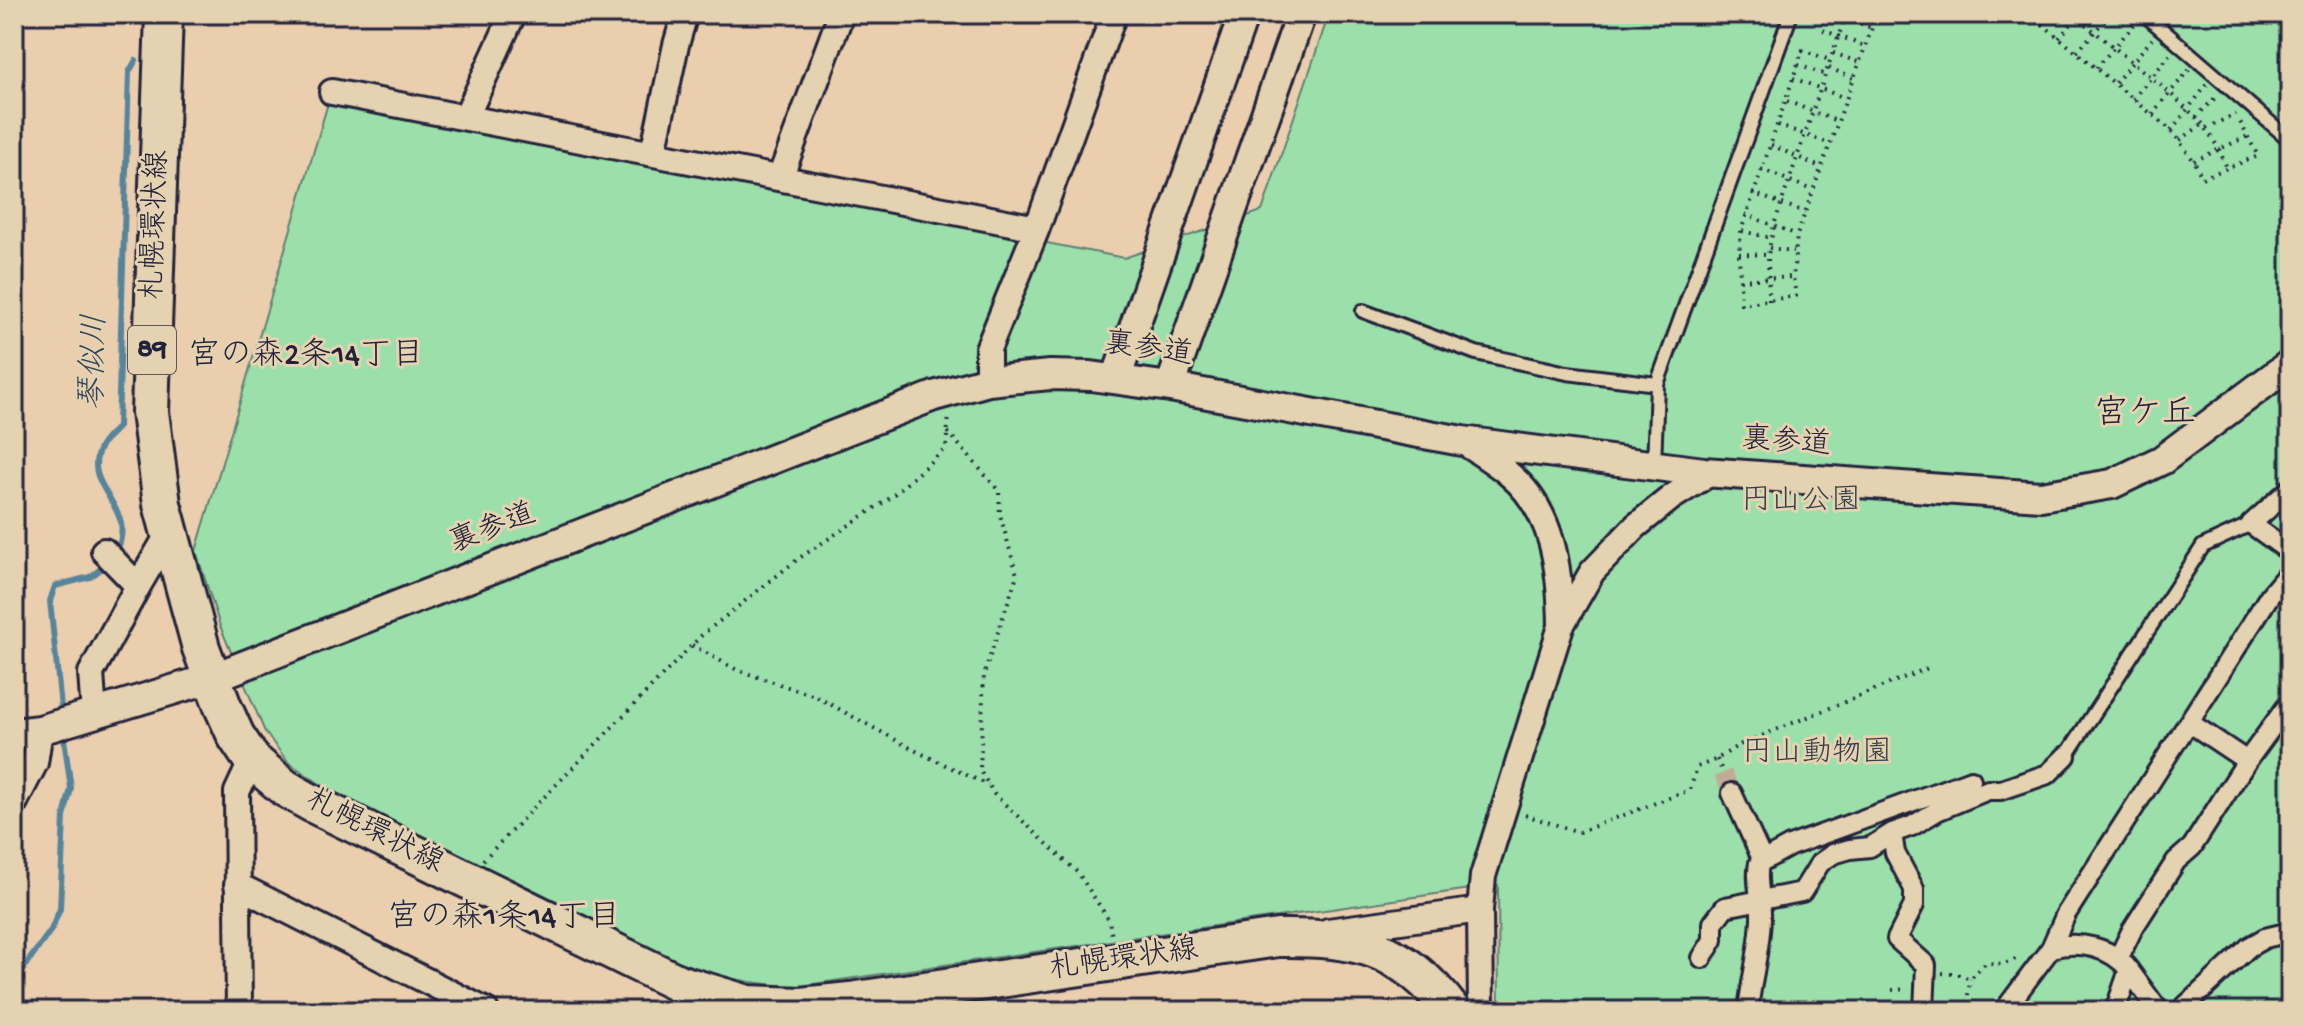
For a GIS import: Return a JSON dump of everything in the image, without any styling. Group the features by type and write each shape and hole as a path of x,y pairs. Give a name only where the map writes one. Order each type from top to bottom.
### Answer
{"main road":[{"name":"札幌環状線","path":"164,14 150,412 157,478 169,533 212,678 236,736 266,774 294,793 678,983 748,1004 802,1006 850,1001 1278,938 1327,938 1365,944 1411,969 1452,1011"}],"street":[{"path":"466,117 513,14"},
{"path":"655,143 685,14"},
{"path":"780,178 840,14"},
{"path":"1116,379 1244,14"},
{"path":"1170,387 1301,14"},
{"path":"988,381 988,349 1037,228 1105,17"},
{"path":"332,92 1037,228"},
{"name":"裏参道","path":"27,732 94,715 212,678 588,530 951,392 988,381 1050,375 1116,379 1462,441 1654,466 1710,473 2041,496 2112,484 2162,460 2290,364"},
{"path":"1462,441 1511,475 1537,507 1554,544 1560,580 1561,626"},
{"path":"1481,1011 1480,910 1483,876 1561,626 1592,572 1627,535 1672,497 1710,473"},
{"path":"2290,489 2251,524 2290,552"},
{"path":"94,715 91,673 132,581 169,533"},
{"path":"104,551 132,581"},
{"path":"2004,1011 2051,948 2066,914 2270,595 2290,571"},
{"path":"2115,1011 2132,930 2176,861 2192,847 2247,761 2290,702"},
{"path":"2190,723 2247,761"},
{"path":"14,804 35,763 27,732"},
{"path":"1702,958 1713,940 1713,923 1725,907 1802,892 1820,863 1833,854 1870,847 1892,833 1988,790 2001,790 2048,774 2066,756"},
{"path":"239,1011 237,792 252,760"},
{"path":"1748,1011 1759,948 1761,901 1756,876 1759,863 1790,846 1971,780"},
{"path":"1732,793 1763,861"},
{"path":"1892,833 1895,853 1914,889 1914,905 1897,939 1926,965 1924,1011"},
{"path":"237,885 486,1011"},
{"path":"1278,938 1480,910"},
{"path":"2180,1011 2249,947 2265,938 2290,932"},
{"path":"2051,948 2062,945 2091,946 2124,964 2159,1011"}],"lane":[{"path":"1654,466 1657,384 1791,14"},
{"path":"2140,19 2290,140"},
{"path":"1363,311 1476,353 1567,373 1657,384"},
{"path":"2066,756 2203,546 2251,524"}],"path":[{"path":"1838,14 1871,28"},
{"path":"2030,14 2171,130 2194,161 2202,178 2258,156"},
{"path":"2041,23 2048,14"},
{"path":"2077,52 2110,14"},
{"path":"1769,301 1768,255 1774,225 1846,15"},
{"path":"1830,60 1802,50 1745,214 1739,254 1741,304 1796,296 1793,277 1797,235 1874,15"},
{"path":"2059,38 2077,15 2205,126 2227,168"},
{"path":"2096,68 2140,19"},
{"path":"1823,30 1864,46"},
{"path":"2115,83 2153,38"},
{"path":"1833,53 1858,62"},
{"path":"2133,99 2172,53"},
{"path":"1797,65 1826,75"},
{"path":"1828,68 1853,78"},
{"path":"2152,114 2191,68"},
{"path":"1793,78 1845,98"},
{"path":"2171,130 2208,84"},
{"path":"2196,117 2219,94"},
{"path":"1786,101 1836,121"},
{"path":"2180,140 2236,114"},
{"path":"1778,125 1828,143"},
{"path":"2194,161 2248,136"},
{"path":"1771,145 1820,167"},
{"path":"1761,169 1812,190"},
{"path":"1752,193 1805,212"},
{"path":"1745,214 1797,235"},
{"path":"1741,231 1771,238"},
{"path":"1769,248 1794,251"},
{"path":"1739,254 1768,255"},
{"path":"1739,280 1793,277"},
{"path":"465,879 692,645 798,559 890,498 946,448 951,392"},
{"path":"948,432 999,491 1000,515 1017,575 984,674 980,770 994,794 1078,873 1109,920 1117,962"},
{"path":"692,645 737,670 815,696 918,752 988,785"},
{"path":"1504,809 1579,832 1690,790 1697,767 1739,745 1928,668"},
{"path":"1717,759 1723,773"},
{"path":"1966,1011 1970,979 1986,963 2004,964 2019,958 2024,951"},
{"path":"1926,965 1939,974 1970,979"}],"green space":[{"name":"円山公園","path":"1329,14 2284,14 2290,20 2290,1011 1499,1011 1498,885 799,986 764,984 717,975 669,958 323,786 288,762 265,732 220,626 196,551 328,103 1124,258 1262,211"}],"waterway":[{"name":"琴似川","path":"116,555 121,539 121,523 96,468 101,446 118,427 129,72 136,60"},
{"name":"琴似川","path":"62,717 50,601 55,586 90,577 109,563"},
{"name":"琴似川","path":"14,981 51,930 60,909 64,817 71,788 63,732"},
{"name":"琴似川","path":"14,1002 17,1011"}],"tunnel":[{"path":"1723,773 1732,793"}],"district":[{"name":"宮の森2条14丁目","path":"306,357"},
{"name":"宮ケ丘","path":"2145,416"},
{"name":"宮の森1条14丁目","path":"504,919"}],"park label":[{"name":"円山動物園","path":"1817,754"}]}
